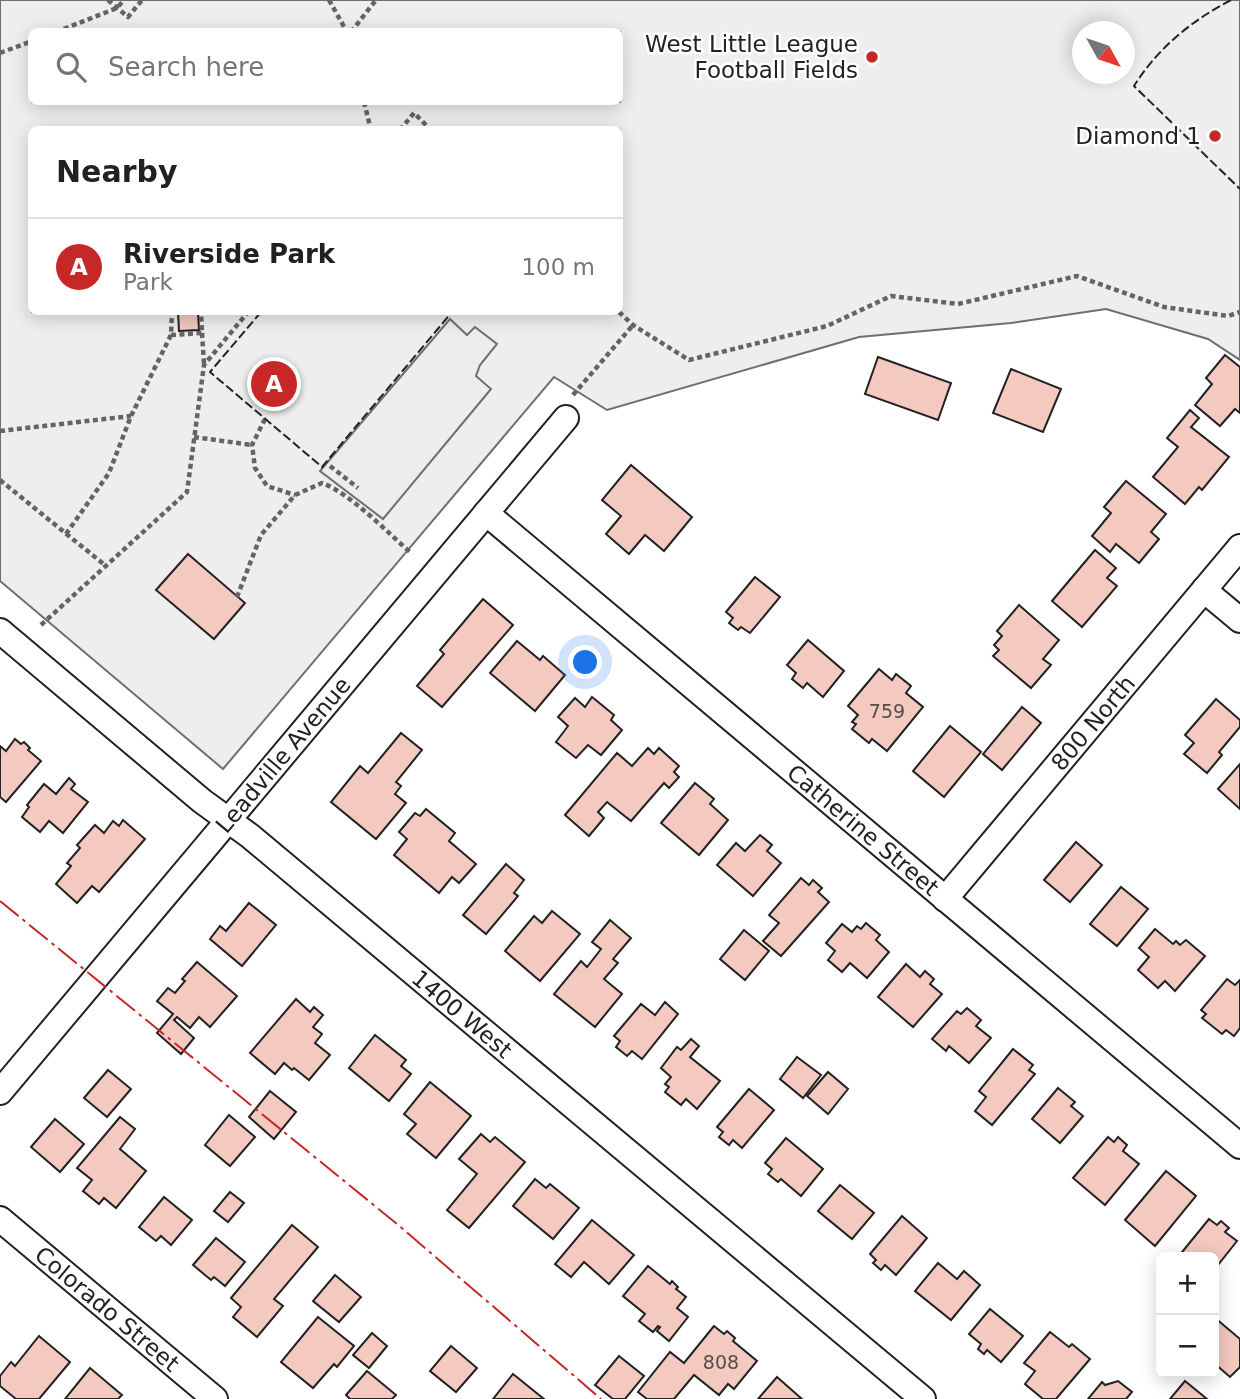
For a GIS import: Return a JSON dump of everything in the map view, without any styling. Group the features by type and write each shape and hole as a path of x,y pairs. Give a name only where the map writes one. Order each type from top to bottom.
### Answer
{"street":[{"name":"Leadville Avenue","path":"0,1092 486,513 569,406"},
{"name":"Catherine Street","path":"486,513 1240,1146"},
{"name":"800 North","path":"945,899 1240,547"},
{"path":"1204,590 1240,620"},
{"name":"1400 West","path":"0,631 923,1399"},
{"name":"Colorado Street","path":"0,1219 215,1399"}],"path":[{"path":"107,0 128,17 142,0"},
{"path":"329,0 346,28"},
{"path":"352,28 376,0"},
{"path":"66,28 117,8 123,1"},
{"path":"0,53 28,42"},
{"path":"365,105 370,126"},
{"path":"403,126 414,113 427,126"},
{"path":"622,315 633,325 688,360 827,326 891,296 958,304 1077,276 1164,307 1228,316 1240,312"},
{"path":"66,534 109,473 131,416 171,335 172,315"},
{"path":"41,625 187,492 204,365 201,315"},
{"path":"204,365 246,315"},
{"path":"569,406 633,325"},
{"path":"171,335 202,333"},
{"path":"0,431 131,416"},
{"path":"265,419 251,445 255,468 267,486 295,495"},
{"path":"194,437 251,445"},
{"path":"330,466 358,488"},
{"path":"0,480 106,566"},
{"path":"237,597 261,535 295,495 322,483 331,486 411,553"}],"shaded area":[{"path":"0,0 1240,0 1240,360 1208,339 1106,309 1011,323 859,337 607,410 554,377 223,769 0,581"},
{"path":"450,319 467,335 475,327 497,344 480,365 476,376 491,389 383,519 320,471"}],"building":[{"path":"178,315 198,315 199,330 179,331"},
{"path":"1225,355 1240,367 1240,413 1235,409 1220,426 1195,405 1212,384 1206,378"},
{"path":"878,357 951,383 938,420 865,394"},
{"path":"1011,369 1061,389 1043,432 993,413"},
{"path":"1190,410 1199,418 1191,427 1229,457 1202,490 1199,487 1185,504 1153,477 1178,447 1167,438"},
{"path":"631,465 692,517 664,551 645,535 629,554 606,534 621,516 602,500"},
{"path":"1126,481 1166,514 1151,532 1159,539 1139,563 1116,544 1110,552 1092,536 1111,513 1104,507"},
{"path":"1095,550 1116,568 1107,578 1117,586 1082,627 1052,601"},
{"path":"188,554 245,603 214,639 156,590"},
{"path":"755,577 780,597 750,633 741,627 738,630 729,623 733,618 726,612"},
{"path":"483,599 513,625 442,707 417,686 444,654 440,650"},
{"path":"1019,605 1059,640 1043,659 1051,665 1031,688 993,656 999,650 994,645 1002,636 997,631"},
{"path":"808,640 844,671 823,697 807,683 803,688 792,679 796,673 787,665"},
{"path":"517,641 540,660 543,656 565,675 535,711 490,673"},
{"path":"879,669 892,680 896,674 911,686 906,693 923,707 887,751 872,739 869,743 852,729 856,724 852,722 858,715 848,706"},
{"path":"592,697 614,715 611,720 622,730 601,755 588,745 576,758 556,742 568,726 558,717 575,698 585,707"},
{"path":"1216,699 1240,720 1240,727 1219,752 1222,755 1207,773 1184,754 1194,743 1185,735"},
{"path":"1022,707 1041,723 1002,770 983,754"},
{"path":"950,726 981,752 944,797 913,771"},
{"path":"401,733 422,750 396,782 401,786 395,794 406,803 376,839 331,802 360,766 368,773"},
{"path":"15,739 21,744 24,742 30,748 28,750 41,761 6,802 0,797 0,746 6,751"},
{"path":"648,748 654,754 659,748 679,766 674,772 679,777 669,788 664,783 631,821 607,802 598,812 604,818 589,836 565,815 617,753 632,766"},
{"path":"1240,764 1240,809 1218,789"},
{"path":"69,778 75,784 71,789 88,802 63,833 49,821 40,832 22,817 29,807 27,805 44,784 56,794"},
{"path":"695,783 714,799 710,804 728,820 699,855 661,823"},
{"path":"426,809 455,833 449,841 476,864 459,883 452,877 439,893 394,855 407,839 399,832 415,813 420,816"},
{"path":"123,820 145,839 99,892 92,886 77,903 56,884 71,866 67,863 80,848 77,845 95,825 104,833 113,821 119,826"},
{"path":"760,835 772,845 767,851 781,863 753,896 717,865 736,843 745,851"},
{"path":"1076,842 1102,865 1070,902 1044,880"},
{"path":"506,864 524,880 514,893 518,896 486,934 463,915"},
{"path":"801,878 809,885 813,880 822,888 818,892 829,902 781,956 763,941 779,923 769,915"},
{"path":"1121,887 1148,909 1117,946 1090,924"},
{"path":"249,903 276,925 242,966 210,939 220,926 226,931"},
{"path":"552,911 580,934 540,981 505,951 534,916 542,923"},
{"path":"610,920 631,938 613,959 618,963 604,979 622,994 595,1027 554,994 581,961 587,967 601,949 592,942"},
{"path":"866,923 880,935 876,940 889,952 867,978 850,963 842,972 828,960 835,951 826,943 842,924 852,932 857,926 861,929"},
{"path":"1155,929 1173,944 1176,941 1180,945 1186,940 1205,956 1175,991 1165,981 1158,988 1138,970 1149,957 1139,948"},
{"path":"744,930 769,951 745,980 720,959"},
{"path":"197,962 237,996 210,1027 199,1017 190,1028 177,1017 174,1020 194,1038 181,1054 157,1033 173,1014 157,1001 168,988 175,993 185,981 182,979"},
{"path":"906,964 920,977 925,971 934,979 930,984 942,994 913,1027 878,997"},
{"path":"1227,979 1235,985 1240,980 1240,1028 1234,1036 1226,1030 1222,1034 1202,1018 1206,1014 1201,1010"},
{"path":"296,999 310,1012 314,1007 323,1015 313,1027 322,1034 315,1043 330,1055 309,1080 284,1063 275,1074 250,1053"},
{"path":"665,1002 678,1014 642,1059 632,1051 627,1056 616,1047 620,1041 614,1036 641,1004 655,1015"},
{"path":"967,1008 981,1020 976,1026 991,1038 969,1063 949,1046 946,1051 932,1039 957,1011 961,1014"},
{"path":"375,1035 406,1060 401,1066 411,1074 389,1101 349,1068"},
{"path":"691,1039 699,1046 690,1057 720,1081 697,1109 686,1099 681,1105 665,1092 669,1087 665,1084 671,1077 661,1068 677,1047 681,1050"},
{"path":"1013,1049 1033,1065 1029,1070 1035,1074 992,1125 975,1111 986,1097 979,1091"},
{"path":"797,1057 821,1075 803,1098 780,1079"},
{"path":"108,1070 131,1089 107,1117 84,1098"},
{"path":"828,1072 848,1089 828,1114 807,1096"},
{"path":"430,1082 471,1116 436,1158 407,1134 416,1124 404,1114"},
{"path":"1058,1088 1075,1102 1071,1106 1083,1116 1060,1143 1032,1119"},
{"path":"749,1089 774,1110 742,1148 733,1140 729,1145 719,1137 723,1132 717,1127"},
{"path":"270,1091 296,1112 274,1139 249,1117"},
{"path":"229,1115 255,1137 230,1166 205,1145"},
{"path":"120,1117 135,1129 120,1149 146,1171 116,1208 104,1198 99,1204 83,1191 92,1180 77,1168"},
{"path":"55,1119 84,1144 60,1172 31,1147"},
{"path":"481,1134 490,1142 495,1137 525,1162 469,1228 447,1210 477,1174 459,1159"},
{"path":"1108,1137 1114,1142 1118,1137 1127,1145 1123,1151 1139,1164 1105,1205 1073,1178"},
{"path":"786,1138 823,1169 801,1196 781,1179 778,1182 768,1174 772,1169 765,1163"},
{"path":"1166,1171 1196,1196 1155,1246 1125,1220"},
{"path":"535,1179 546,1188 550,1184 579,1208 553,1239 513,1206"},
{"path":"840,1185 874,1213 852,1239 818,1211"},
{"path":"230,1192 244,1203 228,1222 214,1211"},
{"path":"164,1197 192,1220 171,1245 161,1236 156,1241 139,1227"},
{"path":"902,1216 927,1238 896,1275 885,1265 881,1270 873,1263 876,1260 870,1254"},
{"path":"1209,1219 1217,1225 1221,1221 1229,1228 1225,1232 1237,1241 1219,1264 1219,1252 1182,1252"},
{"path":"592,1220 634,1255 609,1284 584,1262 571,1277 555,1264"},
{"path":"292,1225 318,1247 274,1299 283,1306 257,1337 233,1317 241,1307 231,1298"},
{"path":"216,1238 245,1262 225,1286 214,1277 211,1280 193,1265"},
{"path":"938,1263 957,1279 964,1271 980,1285 951,1320 915,1291"},
{"path":"648,1266 670,1284 672,1281 678,1287 676,1289 686,1297 677,1308 688,1317 669,1341 657,1331 660,1327 653,1332 639,1321 645,1314 623,1296"},
{"path":"335,1275 361,1297 339,1322 313,1301"},
{"path":"990,1309 1023,1336 1001,1362 987,1350 984,1354 978,1349 981,1344 969,1334"},
{"path":"318,1317 354,1346 337,1367 334,1364 313,1388 281,1362"},
{"path":"1219,1321 1240,1339 1240,1367 1230,1377 1219,1367"},
{"path":"714,1326 724,1334 727,1331 735,1338 733,1341 757,1361 734,1389 728,1384 719,1395 694,1375 674,1399 647,1399 638,1392 670,1352 684,1363"},
{"path":"1050,1332 1069,1347 1072,1344 1090,1359 1056,1399 1043,1399 1025,1384 1035,1371 1024,1363"},
{"path":"372,1333 387,1346 369,1368 353,1355"},
{"path":"39,1336 70,1362 39,1399 16,1399 0,1386 0,1376 11,1362 15,1366"},
{"path":"451,1346 477,1368 456,1392 430,1371"},
{"path":"619,1356 644,1376 625,1399 613,1399 595,1385"},
{"path":"90,1368 122,1395 118,1399 65,1399"},
{"path":"367,1371 396,1395 392,1399 350,1399 346,1395"},
{"path":"513,1374 544,1399 493,1399"},
{"path":"777,1377 802,1399 758,1399"},
{"path":"1118,1381 1132,1392 1126,1399 1088,1399 1102,1382 1105,1385"},
{"path":"1185,1381 1207,1399 1170,1399"}],"fence":[{"path":"1231,0 1176,37 1154,59 1134,86 1240,189"},
{"path":"258,315 210,372 322,467 449,315"}],"power":[{"path":"0,901 397,1224 601,1399"}],"place":[{"name":"West Little League Football Fields","path":"872,57"},
{"name":"Diamond 1","path":"1215,136"},
{"name":"Riverside Park","path":"274,384"}]}
